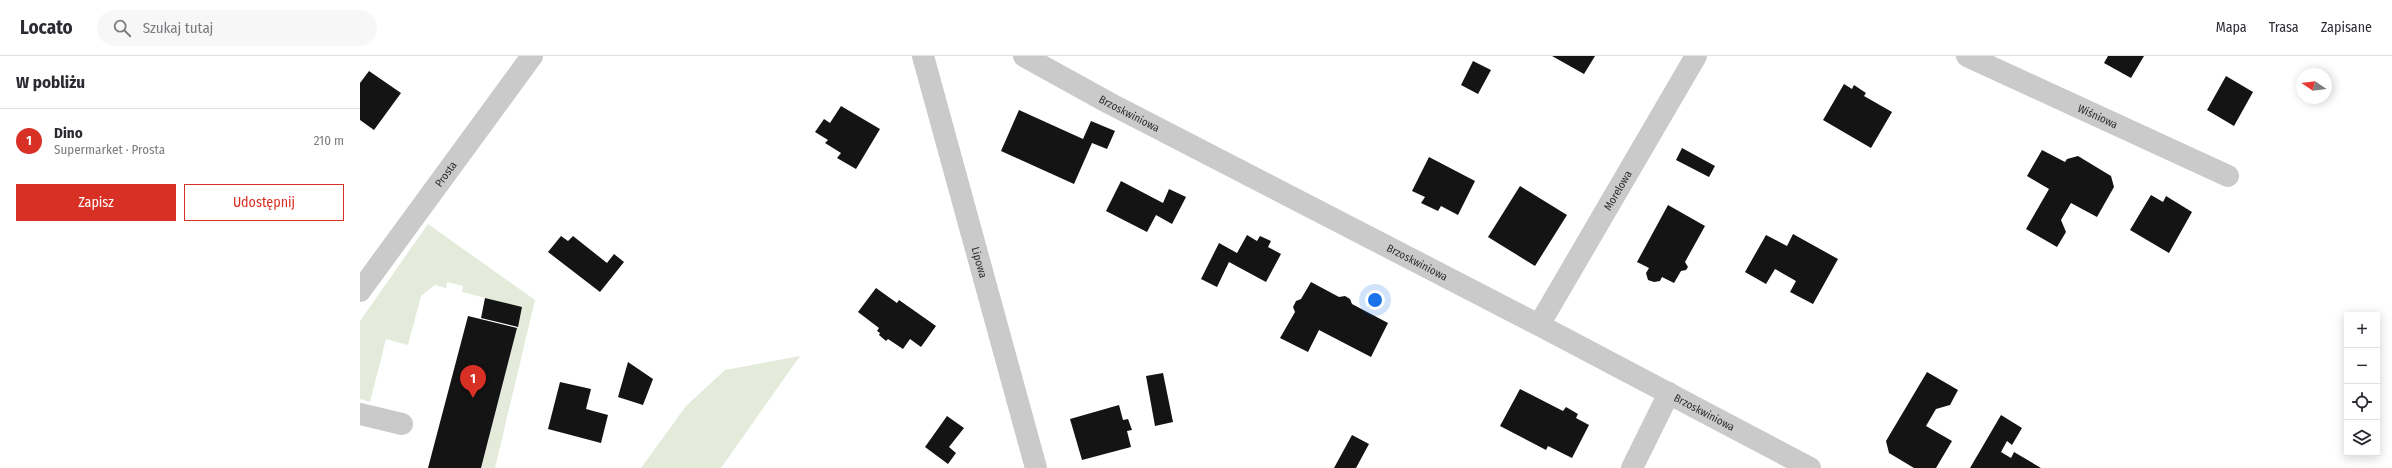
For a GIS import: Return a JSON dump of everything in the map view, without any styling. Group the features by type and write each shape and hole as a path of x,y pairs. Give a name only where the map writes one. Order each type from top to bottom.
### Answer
{"street":[{"name":"Prosta","path":"360,292 532,56"},
{"name":"Lipowa","path":"923,56 1036,468"},
{"name":"Brzoskwiniowa","path":"1024,56 1109,103 1539,325 1810,468"},
{"name":"Morelowa","path":"1539,325 1696,56"},
{"name":"Wiśniowa","path":"1968,56 2228,176"},
{"path":"1632,468 1669,394"},
{"path":"360,414 402,424"}],"green space":[{"path":"428,224 535,300 495,468 481,468 522,307 462,292 463,286 447,282 446,288 435,285 421,296 408,345 386,339 370,402 360,399 360,321"},
{"path":"800,356 721,468 641,468 686,406 725,370"}],"building":[{"path":"1552,56 1595,56 1584,74"},
{"path":"2108,56 2144,56 2131,78 2104,63"},
{"path":"1473,61 1491,70 1478,94 1461,85"},
{"path":"369,71 401,93 374,130 360,120 360,83"},
{"path":"2226,76 2253,92 2234,126 2207,110"},
{"path":"1844,84 1852,89 1854,85 1866,93 1864,96 1892,112 1871,148 1823,120"},
{"path":"841,106 880,129 856,169 837,158 841,153 825,143 828,140 815,132 824,119 830,123"},
{"path":"1019,110 1083,139 1091,121 1115,131 1107,149 1092,143 1074,184 1001,151"},
{"path":"1682,148 1715,166 1709,177 1676,160"},
{"path":"2042,150 2065,162 2067,159 2078,156 2111,176 2114,187 2097,217 2071,203 2061,220 2066,232 2057,247 2026,229 2049,189 2027,176"},
{"path":"1429,157 1475,181 1458,215 1441,206 1438,211 1421,203 1425,197 1412,191"},
{"path":"1121,181 1163,203 1169,189 1186,197 1172,224 1156,215 1147,232 1106,211"},
{"path":"1520,186 1567,215 1535,266 1488,237"},
{"path":"2151,195 2163,202 2166,196 2192,212 2169,253 2130,230"},
{"path":"1668,205 1705,226 1685,262 1688,267 1686,270 1681,271 1674,283 1662,277 1660,281 1654,282 1648,280 1646,273 1649,268 1637,262"},
{"path":"1793,234 1838,259 1813,304 1790,292 1796,281 1775,269 1766,284 1745,272 1766,235 1787,246"},
{"path":"1247,235 1257,241 1260,236 1271,241 1268,247 1281,254 1266,282 1229,262 1217,287 1201,279 1219,243 1237,253"},
{"path":"561,236 568,241 573,236 607,263 614,254 624,262 600,292 548,252"},
{"path":"1311,282 1339,297 1345,296 1350,299 1352,304 1388,323 1371,357 1319,330 1308,352 1280,338 1295,312 1293,307 1296,301 1301,299"},
{"path":"876,288 897,303 899,300 936,326 921,347 910,339 903,349 888,339 886,341 879,335 880,333 877,331 879,328 858,312"},
{"path":"485,298 522,307 518,327 481,318"},
{"path":"468,316 517,328 481,468 428,468"},
{"path":"628,362 653,379 643,405 618,397"},
{"path":"1927,372 1958,390 1950,405 1936,409 1926,426 1952,441 1936,468 1914,468 1889,453 1886,441"},
{"path":"1163,373 1173,422 1155,426 1146,376"},
{"path":"560,382 591,389 586,409 608,415 601,443 548,429"},
{"path":"1520,389 1563,411 1566,407 1578,414 1576,418 1589,425 1572,458 1548,446 1546,450 1500,426"},
{"path":"1119,405 1123,420 1128,419 1132,430 1127,431 1131,447 1082,460 1070,419"},
{"path":"2001,415 2022,428 2012,445 2007,441 2001,452 2011,458 2014,452 2041,468 1970,468"},
{"path":"947,416 964,428 949,447 956,453 948,464 925,447"},
{"path":"1352,435 1369,444 1356,468 1334,468"}],"place":[{"name":"Dino","path":"473,398"}]}
